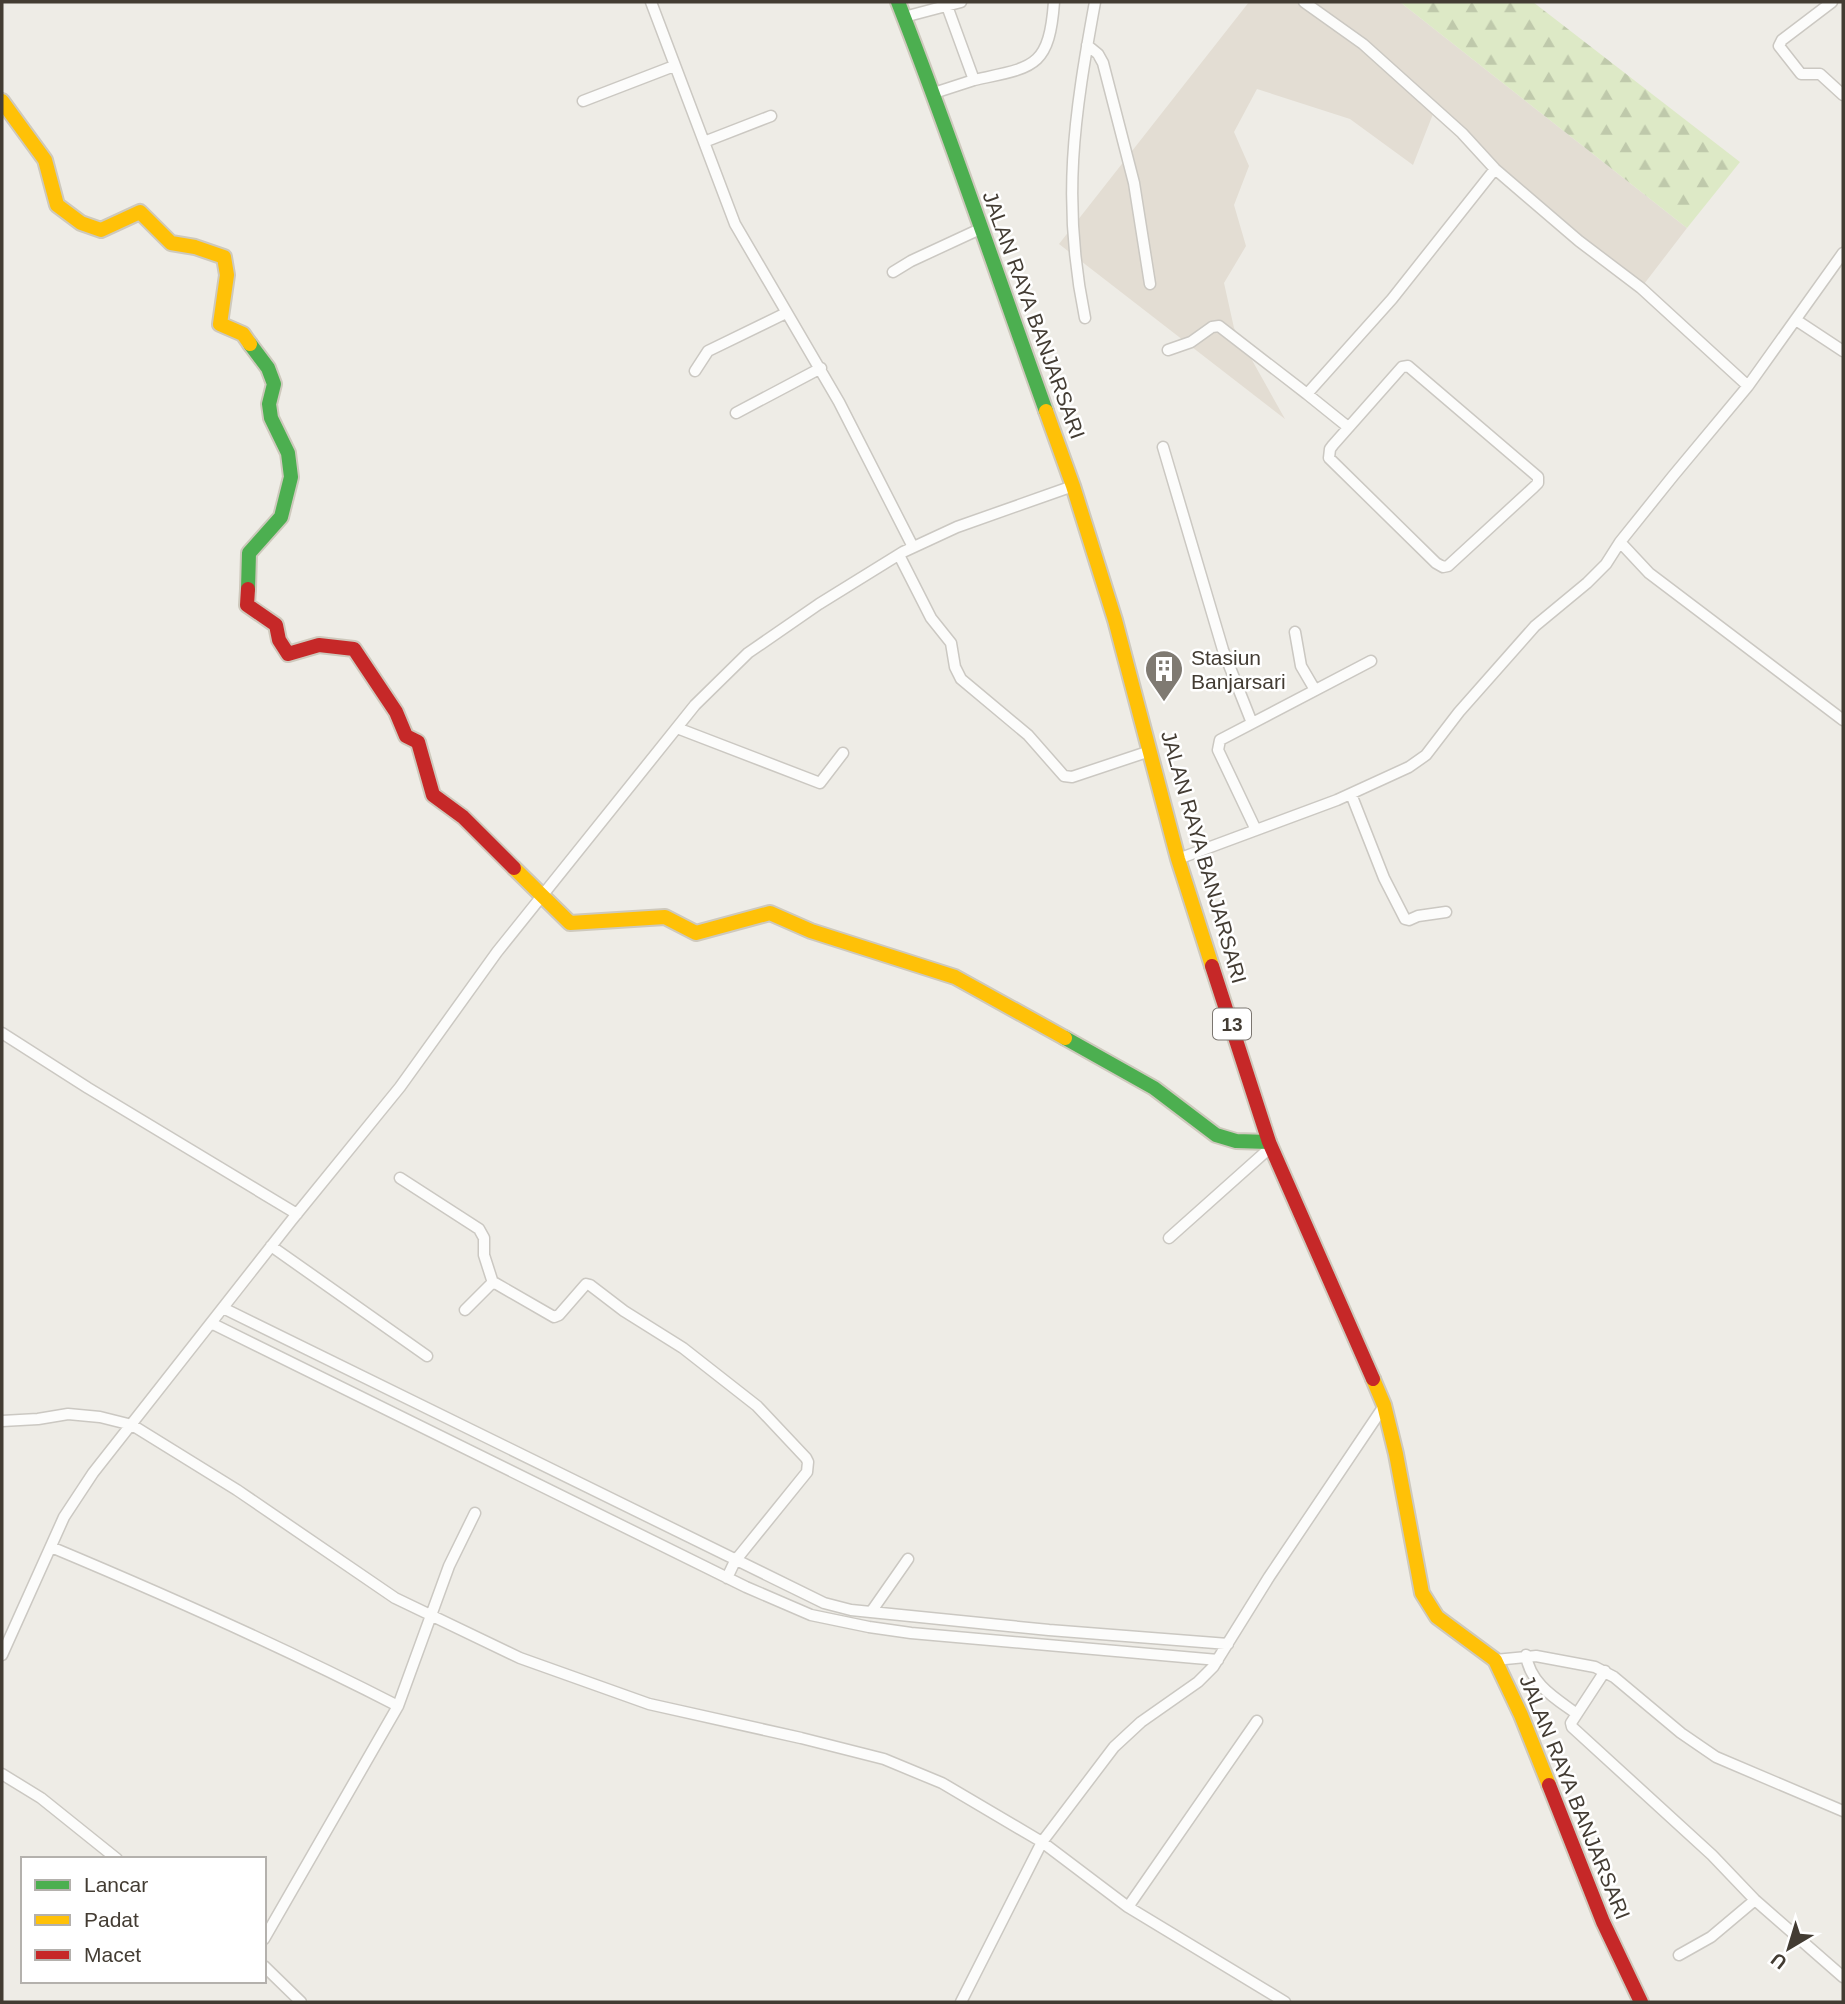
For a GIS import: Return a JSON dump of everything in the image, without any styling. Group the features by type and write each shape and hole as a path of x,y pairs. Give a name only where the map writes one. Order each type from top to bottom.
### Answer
{"main road":[{"name":"JALAN RAYA BANJARSARI","path":"898,2 934,93 1073,486 1115,620 1178,859 1270,1145 1384,1405 1422,1593 1437,1617 1495,1660 1514,1699 1621,1965 1641,2002"},
{"path":"2,101 45,160 57,205 80,223 102,230 140,212 171,243 195,247 224,257 227,275 220,324 243,334 268,368 274,384 269,404 271,418 288,453 291,477 281,517 249,553 247,605 276,625 279,640 288,654 319,645 354,649 396,712 406,736 418,742 433,795 463,817 570,923 665,917 696,933 770,913 811,930 955,977 1154,1087 1216,1135 1236,1141 1270,1145"}],"street":[{"path":"651,2 735,224 821,368 913,547"},
{"path":"904,17 961,2"},
{"path":"934,93 974,80 1016,71 1032,64 1042,56 1049,38 1054,2"},
{"path":"1085,318 1076,271 1070,186 1075,124 1094,2"},
{"path":"1304,2 1363,44 1469,140 1495,169 1579,241 1641,288 1748,386"},
{"path":"1832,2 1782,40 1779,46 1801,74 1806,76 1819,73 1843,95"},
{"path":"947,6 974,80"},
{"path":"1087,45 1101,58 1127,153 1150,284"},
{"path":"583,100 674,66"},
{"path":"704,142 771,116"},
{"path":"1307,394 1392,299 1495,169"},
{"path":"893,272 981,229"},
{"path":"1178,859 1351,794 1409,767 1426,755 1459,712 1535,626 1606,564 1620,542 1748,386 1843,253"},
{"path":"695,371 708,351 786,313"},
{"path":"1796,320 1843,351"},
{"path":"1168,350 1191,342 1212,327 1219,326 1348,427"},
{"path":"1408,366 1538,477 1538,483 1448,566 1440,567 1329,458 1330,449 1348,427 1402,367 1408,366"},
{"path":"736,412 821,368"},
{"path":"1163,447 1223,650 1251,724"},
{"path":"2,1655 64,1517 86,1484 271,1246 400,1087 497,952 695,705 748,653 819,604 898,555 957,527 1073,486"},
{"path":"1620,542 1649,573 1843,720"},
{"path":"898,555 931,618 951,643 957,673 1028,735 1064,776 1072,777 1150,751"},
{"path":"1295,632 1301,666 1315,690"},
{"path":"1256,830 1218,750 1220,740 1371,661"},
{"path":"677,728 820,783 843,753"},
{"path":"1351,794 1384,878 1405,919 1446,912"},
{"path":"2,1033 297,1214"},
{"path":"1169,1238 1270,1145"},
{"path":"400,1178 479,1229 484,1238 484,1255 493,1283 554,1317 564,1310 582,1287 590,1285 624,1311 683,1348 757,1406 806,1458 807,1472 730,1570"},
{"path":"271,1246 427,1356"},
{"path":"465,1310 493,1283"},
{"path":"223,1308 358,1385 777,1591 810,1615 850,1616 871,1612 962,1628 1222,1652"},
{"path":"211,1323 358,1385 730,1570 777,1591 824,1603 850,1616 911,1633 962,1628 1222,1652"},
{"path":"961,2002 1042,1842 1114,1746 1142,1722 1198,1682 1222,1652 1384,1405"},
{"path":"2,1421 68,1414 100,1417 132,1425 237,1490 395,1598 520,1658 649,1704 884,1759 942,1783 1042,1842 1128,1907 1285,2002"},
{"path":"266,1937 398,1706 429,1616 449,1566 475,1513"},
{"path":"51,1547 178,1601 328,1670 398,1706"},
{"path":"871,1612 908,1559"},
{"path":"1525,1655 1535,1679 1574,1718"},
{"path":"1495,1660 1525,1655 1558,1658 1605,1671 1681,1733 1716,1757 1843,1811"},
{"path":"1605,1671 1574,1718 1572,1727 1712,1855 1755,1900 1843,1977"},
{"path":"1128,1907 1257,1721"},
{"path":"2,1774 41,1798 115,1857"},
{"path":"1679,1955 1711,1937 1755,1900"},
{"path":"266,1968 302,2002"}],"shaded area":[{"path":"1249,2 1400,2 1687,228 1641,288 1433,114 1413,165 1350,119 1257,89 1234,132 1249,166 1234,205 1246,246 1224,283 1234,328 1285,419 1059,244"}],"green space":[{"path":"1400,2 1533,2 1740,162 1687,228"}],"traffic: fast":[{"path":"898,2 1046,411"},
{"path":"248,589 249,553 281,517 291,477 288,453 271,418 269,404 274,384 268,368 250,344"},
{"path":"1065,1038 1154,1088 1216,1135 1236,1141 1269,1142"}],"traffic: slow":[{"path":"2,101 45,160 57,205 81,223 101,230 140,212 171,243 195,247 224,257 227,275 220,324 243,334 250,344"},
{"path":"1046,411 1073,486 1115,620 1178,859 1212,966"},
{"path":"514,868 570,923 665,917 696,933 770,913 811,931 955,977 1065,1038"},
{"path":"1373,1379 1384,1405 1396,1454 1422,1593 1437,1617 1495,1660 1549,1785"}],"traffic: jam":[{"path":"248,589 247,605 276,625 279,640 288,654 319,645 354,649 396,712 406,736 418,742 433,795 463,817 514,868"},
{"path":"1212,966 1269,1142 1373,1379"},
{"path":"1549,1785 1603,1922 1641,2002"}],"place":[{"name":"Stasiun Banjarsari","path":"1164,703"}]}
